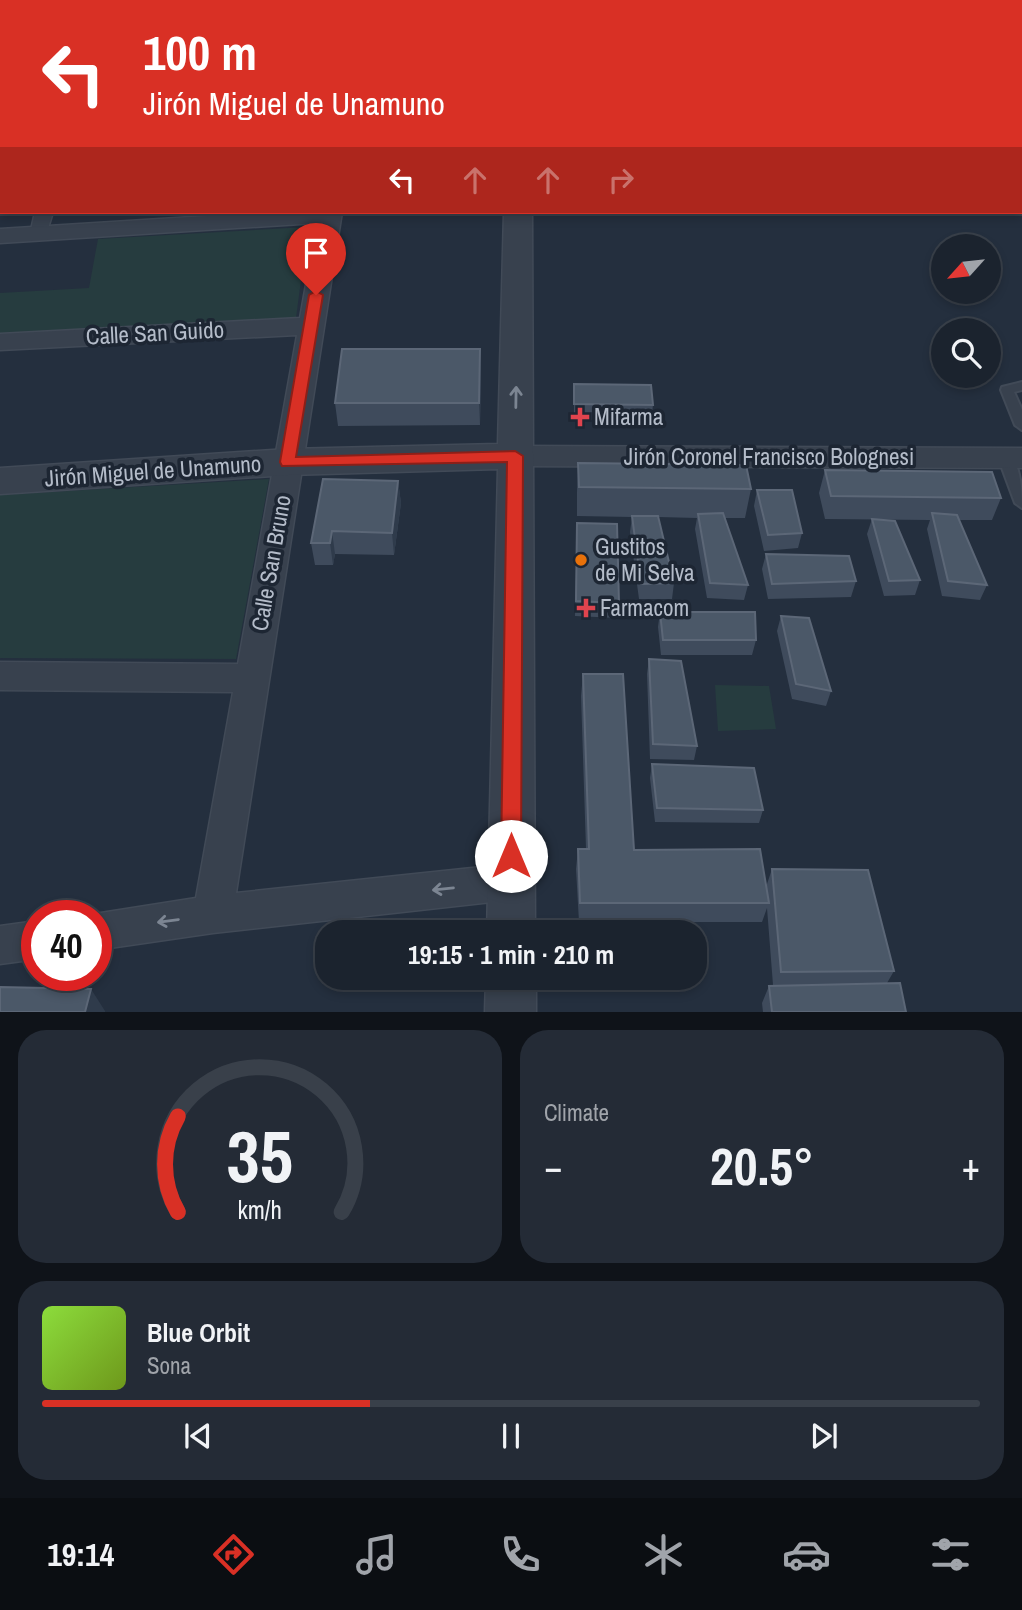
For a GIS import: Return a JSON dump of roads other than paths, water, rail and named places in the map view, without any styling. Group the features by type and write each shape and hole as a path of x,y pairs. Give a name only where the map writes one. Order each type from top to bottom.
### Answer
{"street":[{"path":"0,236 41,223 301,214"},
{"name":"Calle San Bruno","path":"213,914 330,214"},
{"path":"511,920 518,214"},
{"name":"Calle San Guido","path":"0,342 311,326"},
{"name":"Jirón Coronel Francisco Bolognesi","path":"515,456 1014,457"},
{"name":"Jirón Miguel de Unamuno","path":"0,481 288,462 515,456"},
{"path":"0,676 251,678"},
{"path":"112,929 213,914 511,882"},
{"path":"0,945 21,942"},
{"path":"510,990 510,1012"}],"lane":[{"path":"1022,386 1007,390 1022,425"},
{"path":"1014,457 1022,503"}],"place":[{"name":"Mifarma","path":"580,417"},
{"name":"Gustitos de Mi Selva","path":"581,560"},
{"name":"Farmacom","path":"586,608"}]}
